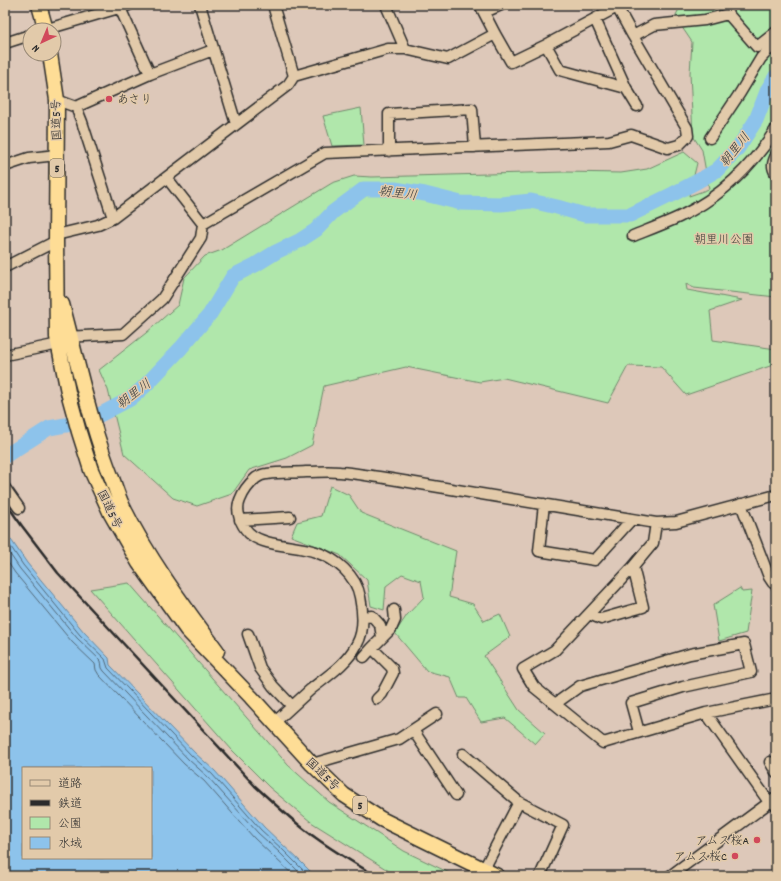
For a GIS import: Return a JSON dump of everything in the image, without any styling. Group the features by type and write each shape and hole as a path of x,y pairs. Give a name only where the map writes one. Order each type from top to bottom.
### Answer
{"highway":[{"path":"39,5 44,22"},
{"name":"国道5号","path":"51,62 57,100 56,282 68,392 78,432 91,470 196,623 251,697 312,764 344,794 381,819 497,876"},
{"name":"国道5号","path":"62,339 84,388 94,428 106,464 117,510"}],"street":[{"path":"200,5 236,124"},
{"path":"273,5 294,76"},
{"path":"386,5 405,50"},
{"path":"203,224 325,153 609,141 631,135 668,148 679,144 688,136 687,128 616,6 595,19 511,62 483,9 501,5"},
{"path":"62,25 124,6 150,74"},
{"path":"633,36 654,25 705,20 728,14 757,47 776,32"},
{"path":"595,19 626,88 637,106"},
{"path":"5,267 56,238 98,225 114,218 288,85 294,76 388,49 405,50 448,59 495,34"},
{"path":"5,43 22,38"},
{"path":"710,138 761,58 776,42"},
{"path":"546,45 560,70 626,88"},
{"path":"57,100 76,107 150,74 213,50"},
{"path":"76,107 114,218"},
{"path":"389,151 388,114 472,109 475,147"},
{"path":"633,236 679,217 707,201 730,184 754,159 776,129"},
{"path":"5,166 29,158 57,155"},
{"path":"776,155 772,165 776,174"},
{"path":"5,355 62,339 123,334 162,299 201,238 203,224 167,178"},
{"path":"274,722 344,662 358,643 362,631 363,617 359,593 354,581 340,565 314,551 265,542 250,533 240,520 239,502 245,490 256,478 265,474 339,472 385,478 656,523 676,522 776,495"},
{"path":"5,488 19,508"},
{"path":"544,504 538,551 595,560 632,519"},
{"path":"741,504 769,577 773,583 776,584"},
{"path":"240,520 290,517"},
{"path":"656,523 653,543 633,568 555,650 522,669 534,687 603,743 706,713 771,700"},
{"path":"589,614 601,619 643,607 633,568"},
{"path":"364,657 391,629 395,620 394,610"},
{"path":"363,617 372,616 380,625 382,637"},
{"path":"248,634 260,668 273,686 292,706"},
{"path":"555,704 580,686 690,654 744,644 750,672 683,687 631,703 639,732"},
{"path":"372,648 392,668 393,673 382,694 377,699"},
{"path":"670,876 774,802 706,713"},
{"path":"312,764 399,739 437,714"},
{"path":"413,730 456,795"},
{"path":"463,754 519,802 563,825 540,876"},
{"path":"770,762 776,772"},
{"path":"484,869 519,802"}],"green space":[{"name":"朝里川公園","path":"681,5 776,5 776,297 694,288 686,284 687,290 742,300 710,311 713,340 776,349 776,364 686,395 661,367 628,366 608,403 504,378 480,382 406,367 324,386 312,445 287,458 249,470 232,494 197,506 173,498 124,454 108,390 99,370 146,333 178,305 184,278 205,256 222,250 332,183 354,176 372,177 565,172 621,173 647,169 684,152 697,163 689,196 709,189 702,150 693,136 690,73 692,42 675,17"},
{"path":"361,108 364,145 332,146 323,116"},
{"path":"330,486 349,495 361,513 456,551 449,597 473,604 484,621 500,614 510,637 484,656 519,710 545,733 535,744 505,718 481,722 466,698 459,698 450,677 427,671 395,633 407,615 424,597 421,581 402,574 386,586 384,610 371,606 367,580 340,555 291,536 297,522 321,516"},
{"path":"129,583 288,765 329,802 404,851 456,876 397,876 311,822 269,787 232,750 90,589"},
{"path":"740,588 742,592 752,591 746,633 719,641 713,605"}],"water":[{"path":"5,531 27,563 84,632 109,658 110,665 195,753 215,771 264,827 315,876 5,876"}],"waterway":[{"name":"朝里川","path":"5,456 49,428 88,421 130,399 145,386 181,348 210,314 233,276 299,241 316,230 333,212 364,189 395,189 425,194 461,203 501,204 531,201 585,215 630,215 717,170 738,148 756,120 768,89 776,76"}],"railway":[{"path":"5,502 58,573 255,786 308,832 338,853 376,876"}],"place":[{"name":"あさり","path":"109,99"},
{"name":"アムス桜A","path":"757,840"},
{"name":"アムス桜C","path":"735,856"}]}
